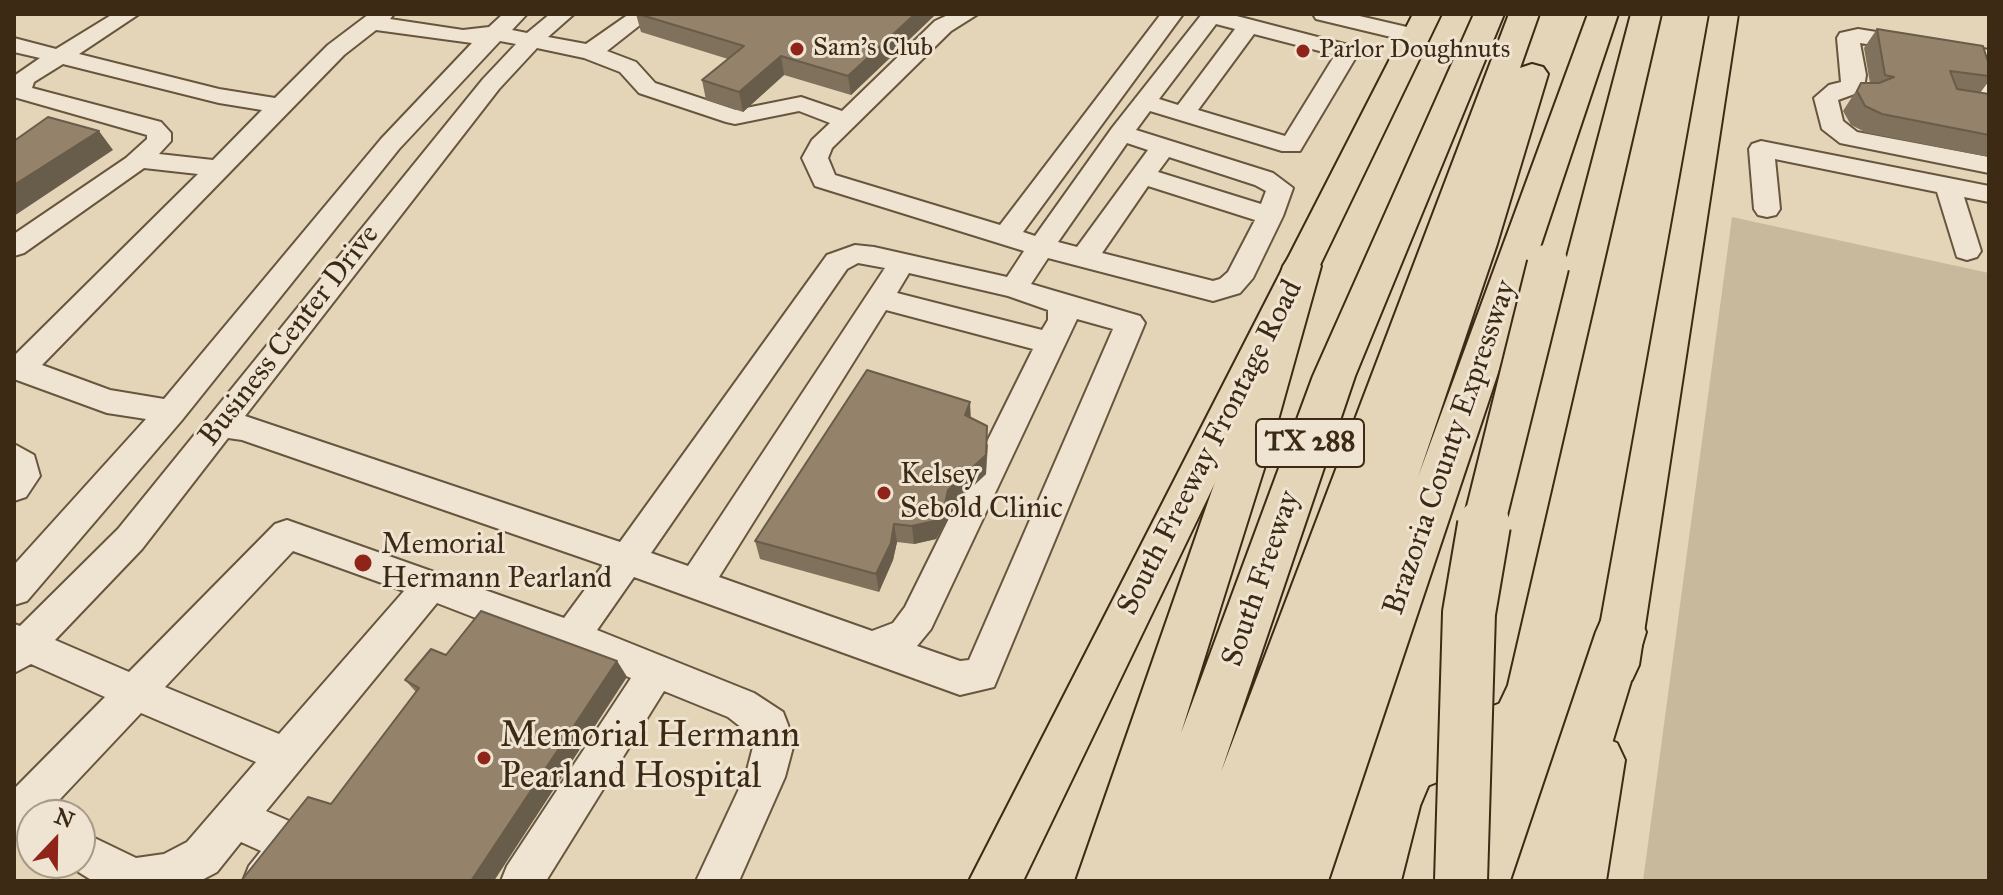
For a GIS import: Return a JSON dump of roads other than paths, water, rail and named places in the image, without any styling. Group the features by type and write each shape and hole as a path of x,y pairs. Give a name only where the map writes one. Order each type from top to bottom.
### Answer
{"highway":[{"name":"South Freeway","path":"1155,881 1334,376 1489,14"},
{"path":"1193,881 1249,775 1524,14"},
{"name":"Brazoria County Expressway","path":"1253,881 1478,244 1551,14"},
{"name":"Brazoria County Expressway","path":"1299,881 1603,14"},
{"path":"1461,881 1469,613 1480,540 1548,265 1586,130 1624,14"},
{"path":"1432,881 1646,14"},
{"path":"1105,881 1246,456 1302,266"},
{"path":"1541,881 1621,632"}],"main road":[{"path":"1580,881 1724,14"},
{"name":"South Freeway Frontage Road","path":"995,881 1421,25"}],"street":[{"path":"14,247 139,160 159,141 159,133 152,127 21,92 20,84 26,77 128,14"},
{"path":"442,14 506,23 533,39 590,52 628,67 647,88 735,117 801,104 846,120"},
{"name":"Business Center Drive","path":"18,647 130,539 491,84 533,39 563,14"},
{"path":"590,52 643,14"},
{"path":"967,14 943,26 821,145 815,158 824,180 1041,247 1213,291 1230,286 1239,278 1270,216 1280,188 1121,133"},
{"path":"1006,236 1172,14"},
{"path":"1298,39 1315,14"},
{"path":"1324,14 1421,25"},
{"path":"1014,288 1121,133 1144,102 1212,15 1348,52 1291,146 1144,102"},
{"path":"171,412 107,401 17,368 336,50 378,19 463,37 506,23"},
{"name":"Business Center Drive","path":"14,590 171,412 390,144 506,23"},
{"path":"1183,114 1249,26"},
{"path":"1989,97 1980,56 1858,36 1848,38 1854,75 1852,87 1837,90 1826,98 1831,124 1849,138 1989,165"},
{"path":"14,45 219,96 280,106"},
{"path":"1084,258 1162,148"},
{"path":"1767,209 1761,149 1989,194"},
{"path":"139,160 219,168"},
{"path":"1142,176 1270,216"},
{"path":"1948,186 1967,251"},
{"path":"220,425 244,428 627,559 960,678 981,675 1130,323 1014,288 902,263 855,254 837,262 627,559 572,637"},
{"path":"695,584 902,263"},
{"path":"879,298 1051,343"},
{"path":"872,647 906,634 918,618 1062,320 1063,305"},
{"path":"14,457 23,464 24,476 14,488"},
{"path":"14,818 287,534 572,637 741,705 769,725 773,747 765,777 717,881"},
{"path":"96,860 134,879 168,878 202,857 430,586"},
{"path":"18,647 286,756"},
{"path":"522,881 656,671"},
{"path":"234,818 281,839 283,857 264,881"}],"place":[{"name":"Sam's Club","path":"797,49"},
{"name":"Parlor Doughnuts","path":"1303,51"},
{"name":"Kelsey Sebold Clinic","path":"884,493"},
{"name":"Memorial Hermann Pearland","path":"363,563"},
{"name":"Memorial Hermann Pearland Hospital","path":"484,758"}]}
